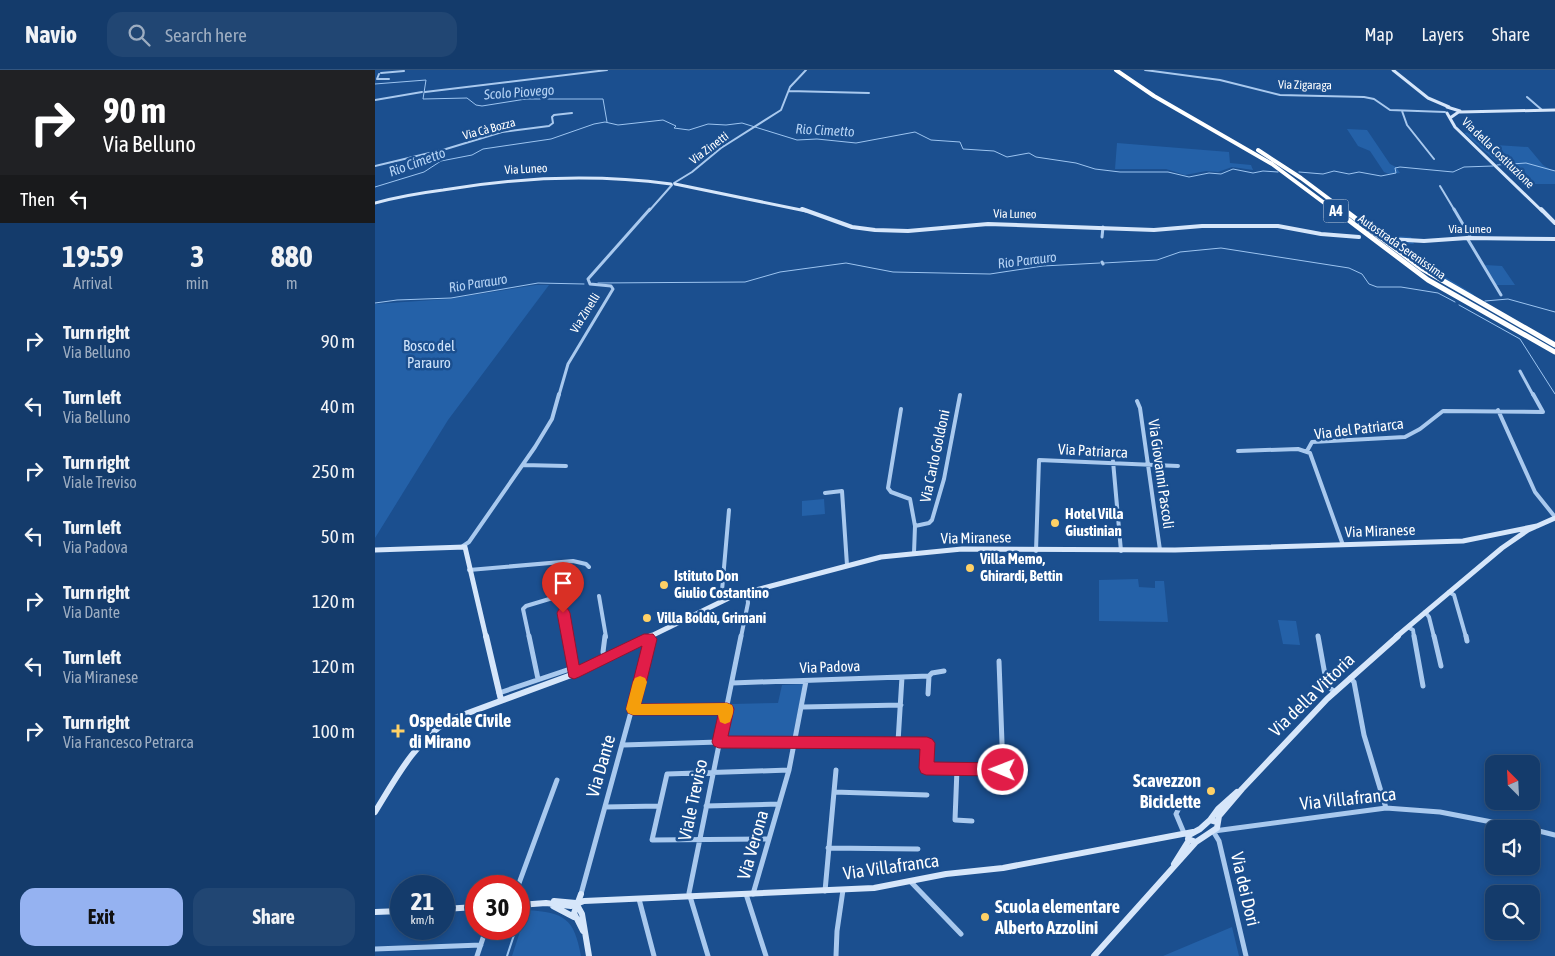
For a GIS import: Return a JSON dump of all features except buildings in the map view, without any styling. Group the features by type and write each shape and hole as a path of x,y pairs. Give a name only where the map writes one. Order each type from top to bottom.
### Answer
{"highway":[{"name":"Autostrada Serenissima","path":"1116,70 1146,91 1270,163 1412,269 1555,352"},
{"name":"Autostrada Serenissima","path":"1123,70 1151,90 1281,165 1429,273 1555,345"}],"main road":[{"name":"Via della Costituzione","path":"1393,70 1436,103 1462,134 1555,223"},
{"name":"Via della Costituzione","path":"1436,103 1449,108"},
{"path":"1444,111 1449,108 1469,111 1555,110"},
{"name":"Via della Costituzione","path":"1450,119 1459,110"},
{"path":"1444,111 1456,114"},
{"name":"Via Luneo","path":"375,202 485,182 589,176 673,184 807,210 852,227 875,230 908,231 978,224 1103,226 1168,230 1203,226 1278,226 1321,234 1359,237"},
{"name":"Via Luneo","path":"1387,238 1428,241 1469,238 1554,239"},
{"name":"Via Miranese","path":"1507,544 1555,517"},
{"name":"Via Miranese","path":"1478,539 1537,526"},
{"path":"1497,538 1507,544"},
{"name":"Via Miranese","path":"500,696 605,659 721,602 747,592 881,557 961,549 1121,551 1516,538"},
{"name":"Via della Vittoria","path":"1093,956 1170,871 1187,838 1204,835 1217,828 1219,816 1298,727 1408,626 1507,544"},
{"path":"375,550 465,547 500,696 434,729 411,754 375,812"},
{"name":"Via della Vittoria","path":"1193,832 1200,829 1218,809 1242,789"},
{"path":"1210,820 1218,823"},
{"name":"Via Villafranca","path":"530,905 571,906 583,901 886,887 946,874 1003,868 1187,838 1193,832"},
{"name":"Via Dante","path":"576,903 581,894"},
{"path":"576,903 574,918 585,936"},
{"path":"576,903 582,914 589,956"},
{"name":"Via Villafranca","path":"546,904 561,909 574,918"},
{"path":"375,912 390,911"}],"street":[{"path":"375,100 423,92 607,70"},
{"name":"Via Zinetti","path":"673,184 692,172 721,148 781,109 789,91 799,76 806,70"},
{"name":"Via Zigaraga","path":"1145,70 1220,80 1280,95 1364,97 1374,100 1387,109 1444,111"},
{"path":"389,79 377,79 379,73 404,71"},
{"path":"789,91 869,93"},
{"path":"1527,97 1542,110"},
{"path":"1402,111 1407,125 1434,159"},
{"name":"Via Cà Bozza","path":"375,166 446,149 502,132 549,126 553,123 552,117 554,115 572,113"},
{"name":"Via Zinelli","path":"463,546 469,542 552,419 568,364 613,289 608,285 590,284 588,280 673,184"},
{"path":"1440,186 1501,295"},
{"path":"1103,226 1103,237"},
{"name":"Via del Patriarca","path":"1307,450 1312,442 1405,437 1420,429 1443,410 1543,412 1520,371"},
{"name":"Via Carlo Goldoni","path":"915,526 932,521 944,479 960,395"},
{"name":"Via Giovanni Pascoli","path":"1137,401 1141,408 1160,550"},
{"name":"Via Carlo Goldoni","path":"901,409 888,488 893,493 910,499 915,526 914,553"},
{"path":"1498,410 1535,492 1555,517"},
{"name":"Via del Patriarca","path":"1238,451 1307,450"},
{"name":"Via del Patriarca","path":"1307,450 1312,456 1343,545"},
{"name":"Via Patriarca","path":"1036,551 1039,460 1177,466"},
{"path":"1113,462 1121,551"},
{"path":"523,464 566,466"},
{"path":"825,493 843,491 847,565"},
{"path":"721,602 729,510"},
{"path":"469,570 573,561 586,564 589,567"},
{"name":"Viale Treviso","path":"689,897 719,742 733,684 748,603 747,592"},
{"path":"1449,592 1454,595 1467,641"},
{"path":"599,596 607,640 603,652 605,659"},
{"path":"538,680 524,608 556,597 561,598 574,671"},
{"path":"1425,612 1429,617 1441,666"},
{"path":"1408,626 1413,630 1423,686"},
{"path":"1318,636 1327,686 1335,692"},
{"name":"Via Dante","path":"581,894 633,709 651,639 649,637"},
{"path":"623,745 796,741 927,743 926,768 1003,770 999,661"},
{"name":"Via Miranese","path":"500,696 538,680 574,671"},
{"name":"Via Padova","path":"733,684 929,676 932,673 944,671"},
{"path":"928,694 929,676"},
{"path":"898,742 902,677"},
{"path":"1350,678 1354,682 1364,735 1385,808"},
{"name":"Via Verona","path":"749,894 769,839 789,770 803,707 806,681"},
{"path":"803,707 901,705"},
{"path":"633,709 727,709"},
{"path":"957,769 955,820 972,821"},
{"path":"769,839 651,840 667,774 789,770"},
{"path":"825,891 836,770"},
{"path":"522,875 557,780"},
{"path":"834,792 927,795"},
{"path":"1182,802 1177,808 1175,816 1187,838"},
{"name":"Via Verona","path":"706,806 779,804"},
{"path":"605,807 659,806"},
{"name":"Via Villafranca","path":"1213,831 1385,808 1410,807 1487,820"},
{"name":"Via Villafranca","path":"1218,823 1229,828"},
{"name":"Via dei Dori","path":"1213,831 1219,841 1246,956"},
{"name":"Via Villafranca","path":"1540,831 1555,835"},
{"path":"828,848 917,849"},
{"path":"911,881 961,934"},
{"path":"836,956 835,939 841,913 843,890"},
{"path":"749,894 766,956"},
{"path":"689,897 708,956"},
{"path":"639,899 654,956"},
{"path":"477,956 483,940"},
{"path":"375,949 481,945"}],"green space":[{"path":"1347,129 1367,130 1390,164 1396,167 1400,173 1389,174 1384,172 1370,151 1358,146"},
{"path":"1474,131 1477,138 1486,147 1493,148 1492,145 1496,145 1528,147 1543,165 1555,172 1555,184 1528,184 1517,179 1464,133"},
{"path":"1117,143 1229,152 1230,163 1251,165 1253,170 1232,167 1218,172 1206,171 1185,175 1166,169 1115,169"},
{"path":"1378,235 1411,237 1414,244 1405,244 1400,247 1473,294 1476,299 1421,265"},
{"path":"1485,265 1502,266 1515,285 1496,285"},
{"name":"Bosco del Parauro","path":"536,285 549,285 448,420 375,538 375,304 448,299"},
{"path":"824,499 825,514 802,516 802,501"},
{"path":"1138,579 1139,587 1155,588 1155,581 1164,581 1168,622 1099,621 1099,580"},
{"path":"1278,620 1296,621 1300,645 1283,644"},
{"path":"803,684 793,737 746,736 745,738 724,739 732,704 778,703 782,685"},
{"path":"530,910 550,913 566,920 575,933 581,956 512,956 517,940 530,940"},
{"path":"1232,927 1239,956 1163,956"}],"waterway":[{"name":"Scolo Piovego","path":"375,84 426,80 423,99 467,98 476,105 482,106 526,99 603,99 607,122"},
{"name":"Rio Cimetto","path":"375,187 424,172 441,161 472,155 483,149 551,139 605,122 618,125 663,120 676,126 674,128 689,130 708,124 726,125 742,123 797,140 817,139 856,143 915,132 931,140 960,142 963,149 994,151 1007,157 1029,153 1036,157 1120,172 1168,172 1189,177 1209,173 1221,174 1233,169 1253,173 1263,171 1278,172"},
{"path":"1497,165 1526,163 1555,171"},
{"path":"1299,172 1323,174 1334,171 1349,174 1359,172 1381,176 1396,173 1395,168 1400,167 1453,172 1464,167 1493,166"},
{"name":"Rio Parauro","path":"1104,263 1157,260 1180,252 1221,248 1349,268 1362,274 1369,284 1377,287 1401,287 1438,293 1455,302"},
{"name":"Rio Parauro","path":"598,283 745,282 780,272 846,263 893,272 990,274 1043,266 1100,263"},
{"name":"Rio Parauro","path":"375,303 397,300 451,298 538,283 584,284"},
{"name":"Rio Parauro","path":"1485,301 1508,299 1555,312"},
{"path":"1459,305 1520,339 1555,394"},
{"path":"507,956 512,940"}],"slow traffic":[{"path":"640,682 633,709 727,709 725,718"}],"place":[{"name":"Hotel Villa Giustinian","path":"1055,523"},
{"name":"Villa Memo, Ghirardi, Bettin","path":"970,568"},
{"name":"Istituto Don Giulio Costantino","path":"664,585"},
{"name":"Villa Boldù, Grimani","path":"647,618"},
{"name":"Ospedale Civile di Mirano","path":"398,731"},
{"name":"Scavezzon Biciclette","path":"1211,791"},
{"name":"Scuola elementare Alberto Azzolini","path":"985,917"}],"route":[{"path":"563,613 574,674 649,637 651,639 633,709 727,709 719,742 847,741 927,743 926,768 1003,770"}]}
